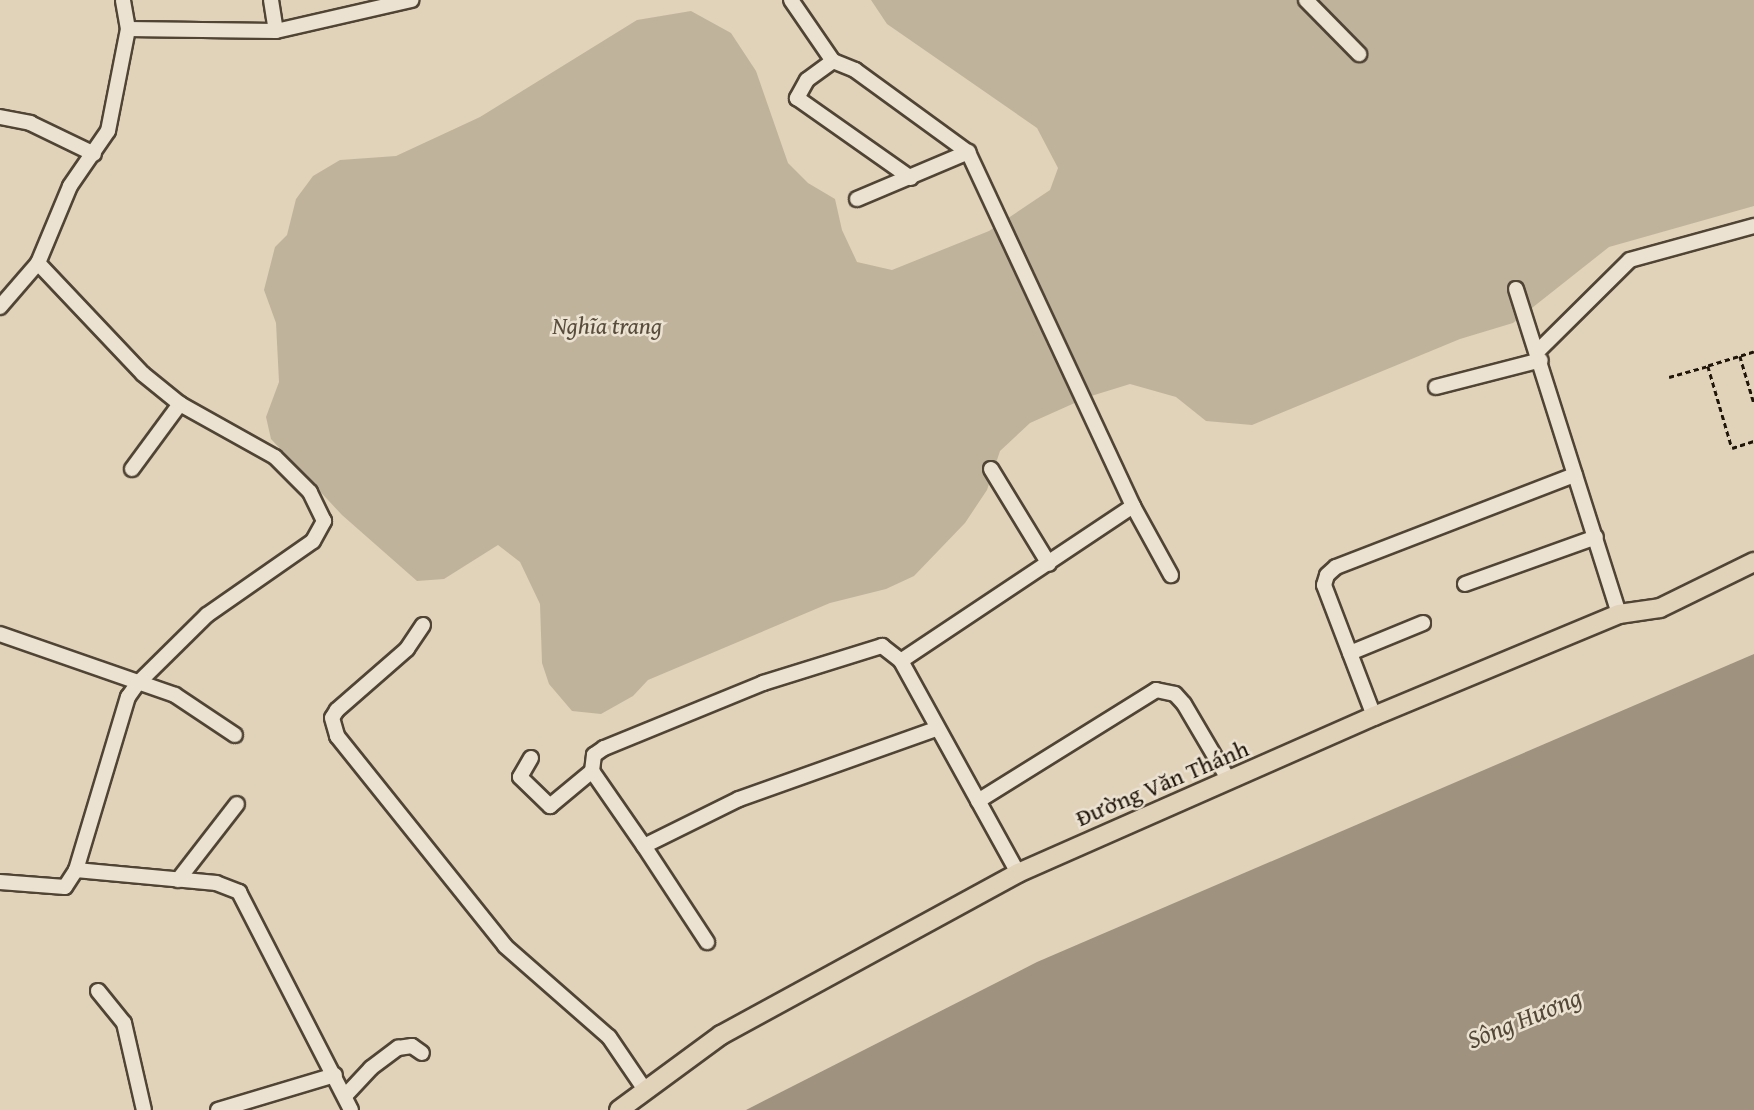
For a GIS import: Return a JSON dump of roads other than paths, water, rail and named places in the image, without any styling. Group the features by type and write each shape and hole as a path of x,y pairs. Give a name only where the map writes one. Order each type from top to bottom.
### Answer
{"main road":[{"name":"Đường Văn Thánh","path":"619,1110 722,1035 1018,873 1227,778 1619,614 1660,608 1754,562"}],"street":[{"path":"0,307 38,263 71,186 94,155 112,118 128,29 123,0"},
{"path":"271,0 276,31"},
{"path":"128,29 276,31 411,0"},
{"path":"791,0 833,61 855,70 968,152 1133,506 1171,575"},
{"path":"1306,0 1359,54"},
{"path":"833,61 807,80 797,98 911,178"},
{"path":"0,117 30,122 94,155"},
{"path":"857,199 968,152"},
{"path":"1436,387 1539,356 1630,260 1754,226"},
{"path":"0,882 65,887 76,870 128,697 136,684 207,615 313,541 324,521 310,492 275,457 180,404 143,374 38,263"},
{"path":"1516,289 1619,614"},
{"path":"132,468 180,404"},
{"path":"991,468 1049,564"},
{"path":"1374,716 1325,584 1336,566 1575,475"},
{"path":"901,661 1133,506"},
{"path":"1465,584 1596,537"},
{"path":"1350,653 1423,623"},
{"path":"423,625 407,649 337,710 332,725 337,736 505,946 609,1037 645,1090"},
{"path":"0,634 136,684 175,695 235,735"},
{"path":"708,943 592,771 594,755 604,748 763,683 882,646 901,661 936,729 1018,873"},
{"path":"978,801 1156,690 1175,694 1184,704 1227,778"},
{"path":"644,846 739,799 936,729"},
{"path":"531,758 520,776 550,806 592,771"},
{"path":"178,880 237,804"},
{"path":"76,870 216,883 239,892 351,1110"},
{"path":"98,992 124,1023 144,1110"},
{"path":"345,1096 398,1048 412,1046 422,1053"},
{"path":"218,1110 243,1107 335,1075"}],"water":[{"name":"Sông Hương","path":"1754,654 1754,1110 746,1110 1037,962"}],"park label":[{"name":"Nghĩa trang","path":"607,326"}]}
